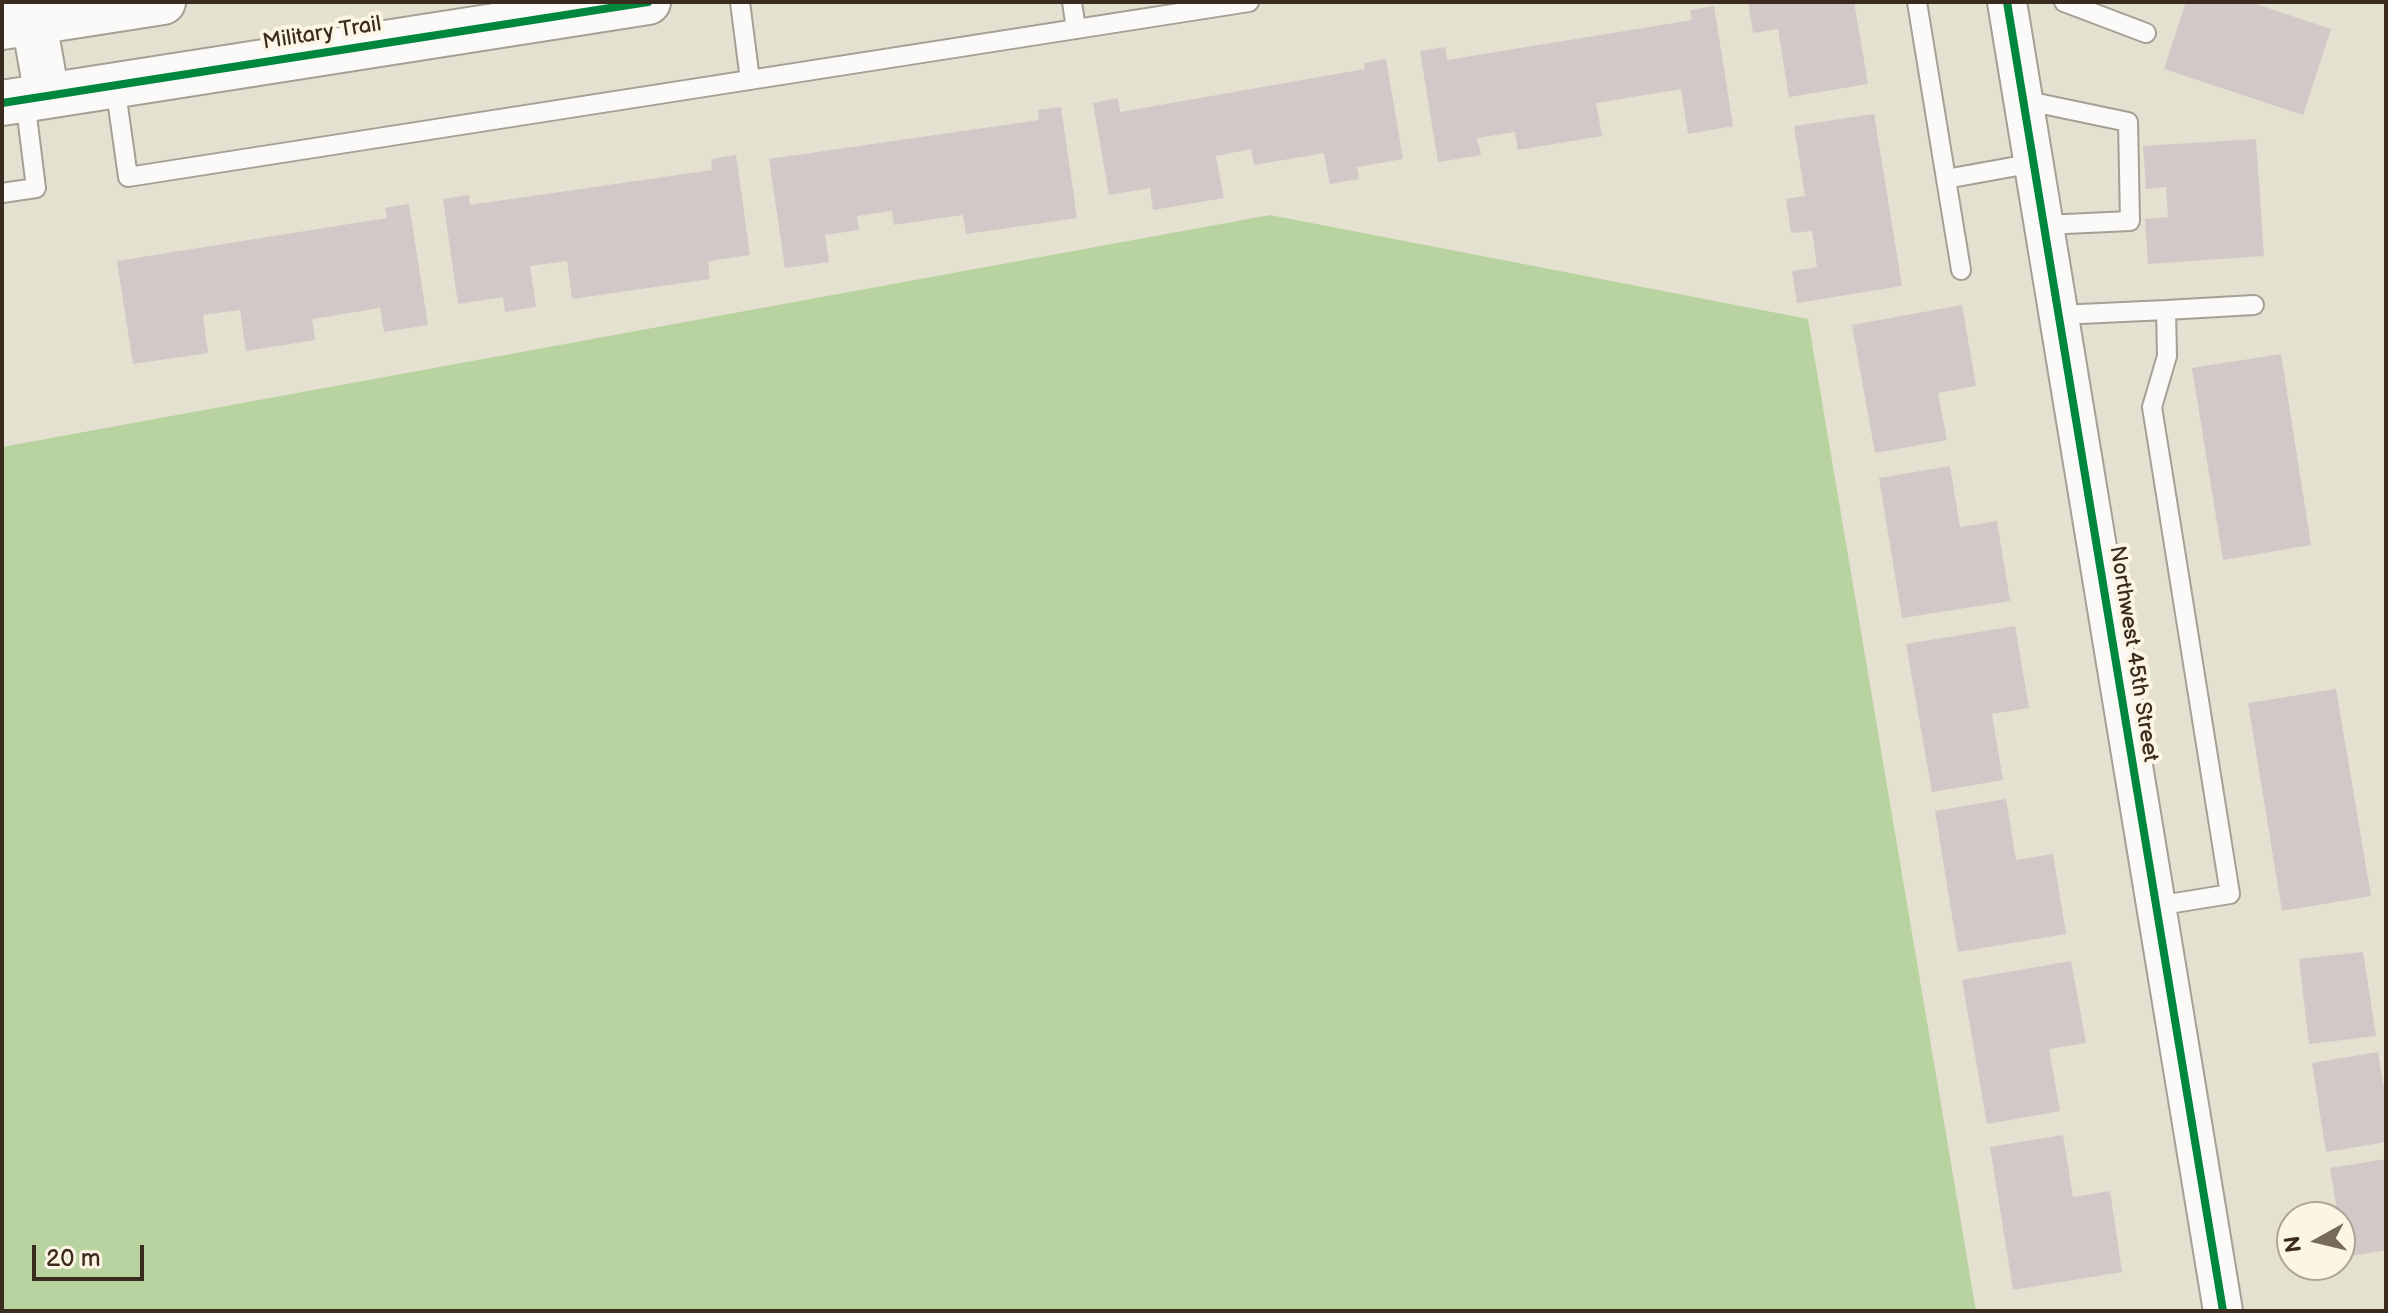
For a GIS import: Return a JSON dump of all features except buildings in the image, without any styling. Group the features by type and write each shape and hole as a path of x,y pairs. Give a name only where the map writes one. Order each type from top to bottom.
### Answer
{"street":[{"path":"25,100 18,24 163,2"},
{"name":"Military Trail","path":"25,100 648,2"},
{"name":"Northwest 45th Street","path":"2007,2 2223,1311"}],"lane":[{"path":"740,2 750,80"},
{"path":"1072,2 1076,29"},
{"path":"115,85 128,177 1249,2"},
{"path":"1917,2 1961,270"},
{"path":"2007,2 2019,2"},
{"path":"2064,2 2146,33"},
{"path":"2,193 36,188 25,100"},
{"path":"2023,100 2128,122 2130,221 2044,225"},
{"path":"1946,179 2034,163"},
{"path":"2059,315 2254,305"},
{"path":"2156,906 2230,894 2152,407 2167,356 2166,310"}],"green space":[{"path":"1270,215 1808,319 1976,1311 2,1311 2,447"}],"cycle path":[{"path":"2,103 648,2"},
{"path":"2007,2 2223,1311"}]}
